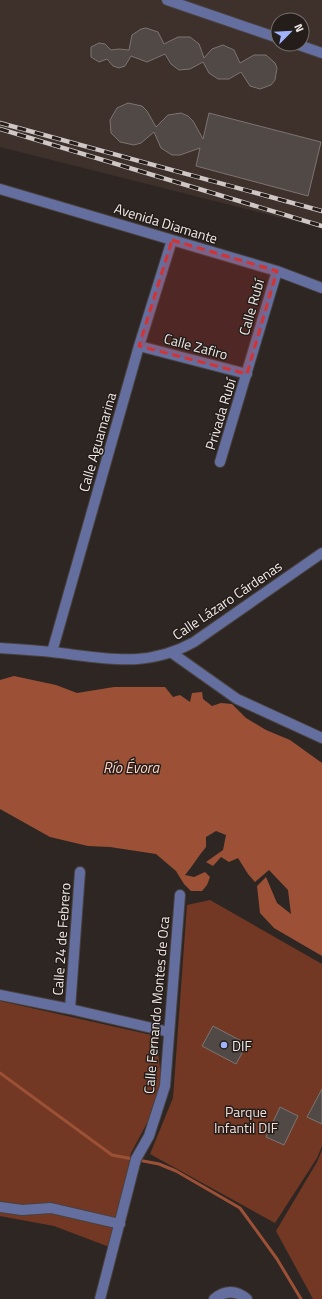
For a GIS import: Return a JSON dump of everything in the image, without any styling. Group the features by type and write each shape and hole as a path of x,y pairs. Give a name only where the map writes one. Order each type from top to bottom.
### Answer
{"street":[{"path":"167,0 270,35"},
{"path":"310,49 322,53"},
{"name":"Avenida Diamante","path":"0,189 277,271 322,288"},
{"name":"Calle Aguamarina","path":"52,652 139,346 172,240"},
{"name":"Calle Rubí","path":"246,374 277,271"},
{"name":"Calle Zafiro","path":"139,346 246,374"},
{"name":"Privada Rubí","path":"220,462 246,374"},
{"name":"Calle Lázaro Cárdenas","path":"0,648 52,652 116,660 144,659 172,653 194,642 322,552"},
{"path":"172,653 238,699 322,738"},
{"name":"Calle 24 de Febrero","path":"70,1009 80,872"},
{"name":"Calle Fernando Montes de Oca","path":"100,1299 136,1160 149,1136 165,1086 180,895"},
{"path":"0,995 70,1009 169,1032"},
{"path":"0,1207 22,1210 51,1208 120,1224"},
{"path":"214,1299 226,1292 241,1294 247,1299"}],"highlighted area":[{"path":"172,240 277,271 247,374 139,346"}],"shaded area":[{"path":"0,0 322,0 322,228 0,147"}],"green space":[{"name":"Parque Infantil DIF","path":"210,900 322,964 322,1146 317,1158 275,1223 150,1154 173,1098 187,905"},
{"path":"0,1001 156,1036 163,1093 131,1153 112,1248 54,1226 0,1216"},
{"path":"322,1150 322,1299 313,1299 276,1231 317,1162"}],"water":[{"name":"Río Évora","path":"14,676 56,685 77,693 114,687 165,687 173,697 180,695 190,702 192,693 202,692 203,699 212,706 221,703 232,704 246,718 266,730 290,740 322,763 322,956 274,928 260,913 257,886 266,877 277,903 291,914 288,890 269,870 255,882 238,858 229,862 221,857 213,866 206,862 223,850 226,835 216,831 206,837 206,847 185,875 194,877 205,872 210,877 207,885 202,891 191,891 184,884 176,871 156,854 110,847 88,846 50,837 0,809 0,680"}],"building":[{"path":"146,28 158,32 164,44 178,37 190,37 199,44 204,58 212,49 223,45 234,50 240,63 254,55 266,55 275,63 277,68 275,80 271,85 260,89 250,86 241,72 229,79 218,79 209,73 203,62 190,69 179,70 171,64 165,54 147,62 131,56 125,66 119,68 113,66 107,59 99,62 91,57 91,47 99,43 105,44 111,50 129,50 132,35 141,29"},
{"path":"128,103 142,106 147,111 156,127 168,115 181,113 188,116 193,121 203,139 209,113 321,142 308,196 196,166 200,148 180,155 172,155 161,148 154,132 141,143 134,145 120,142 111,133 110,120 117,108"},
{"name":"DIF","path":"213,1026 247,1044 236,1064 202,1046"},
{"path":"322,1089 322,1124 307,1117"},
{"path":"280,1107 298,1116 284,1145 266,1137"}],"waterway":[{"path":"0,1073 112,1155 159,1164 176,1171 240,1208 277,1259 301,1299"}],"railway":[{"path":"0,123 322,211"},
{"path":"0,129 322,226"}],"place":[{"name":"DIF","path":"224,1045"}]}
